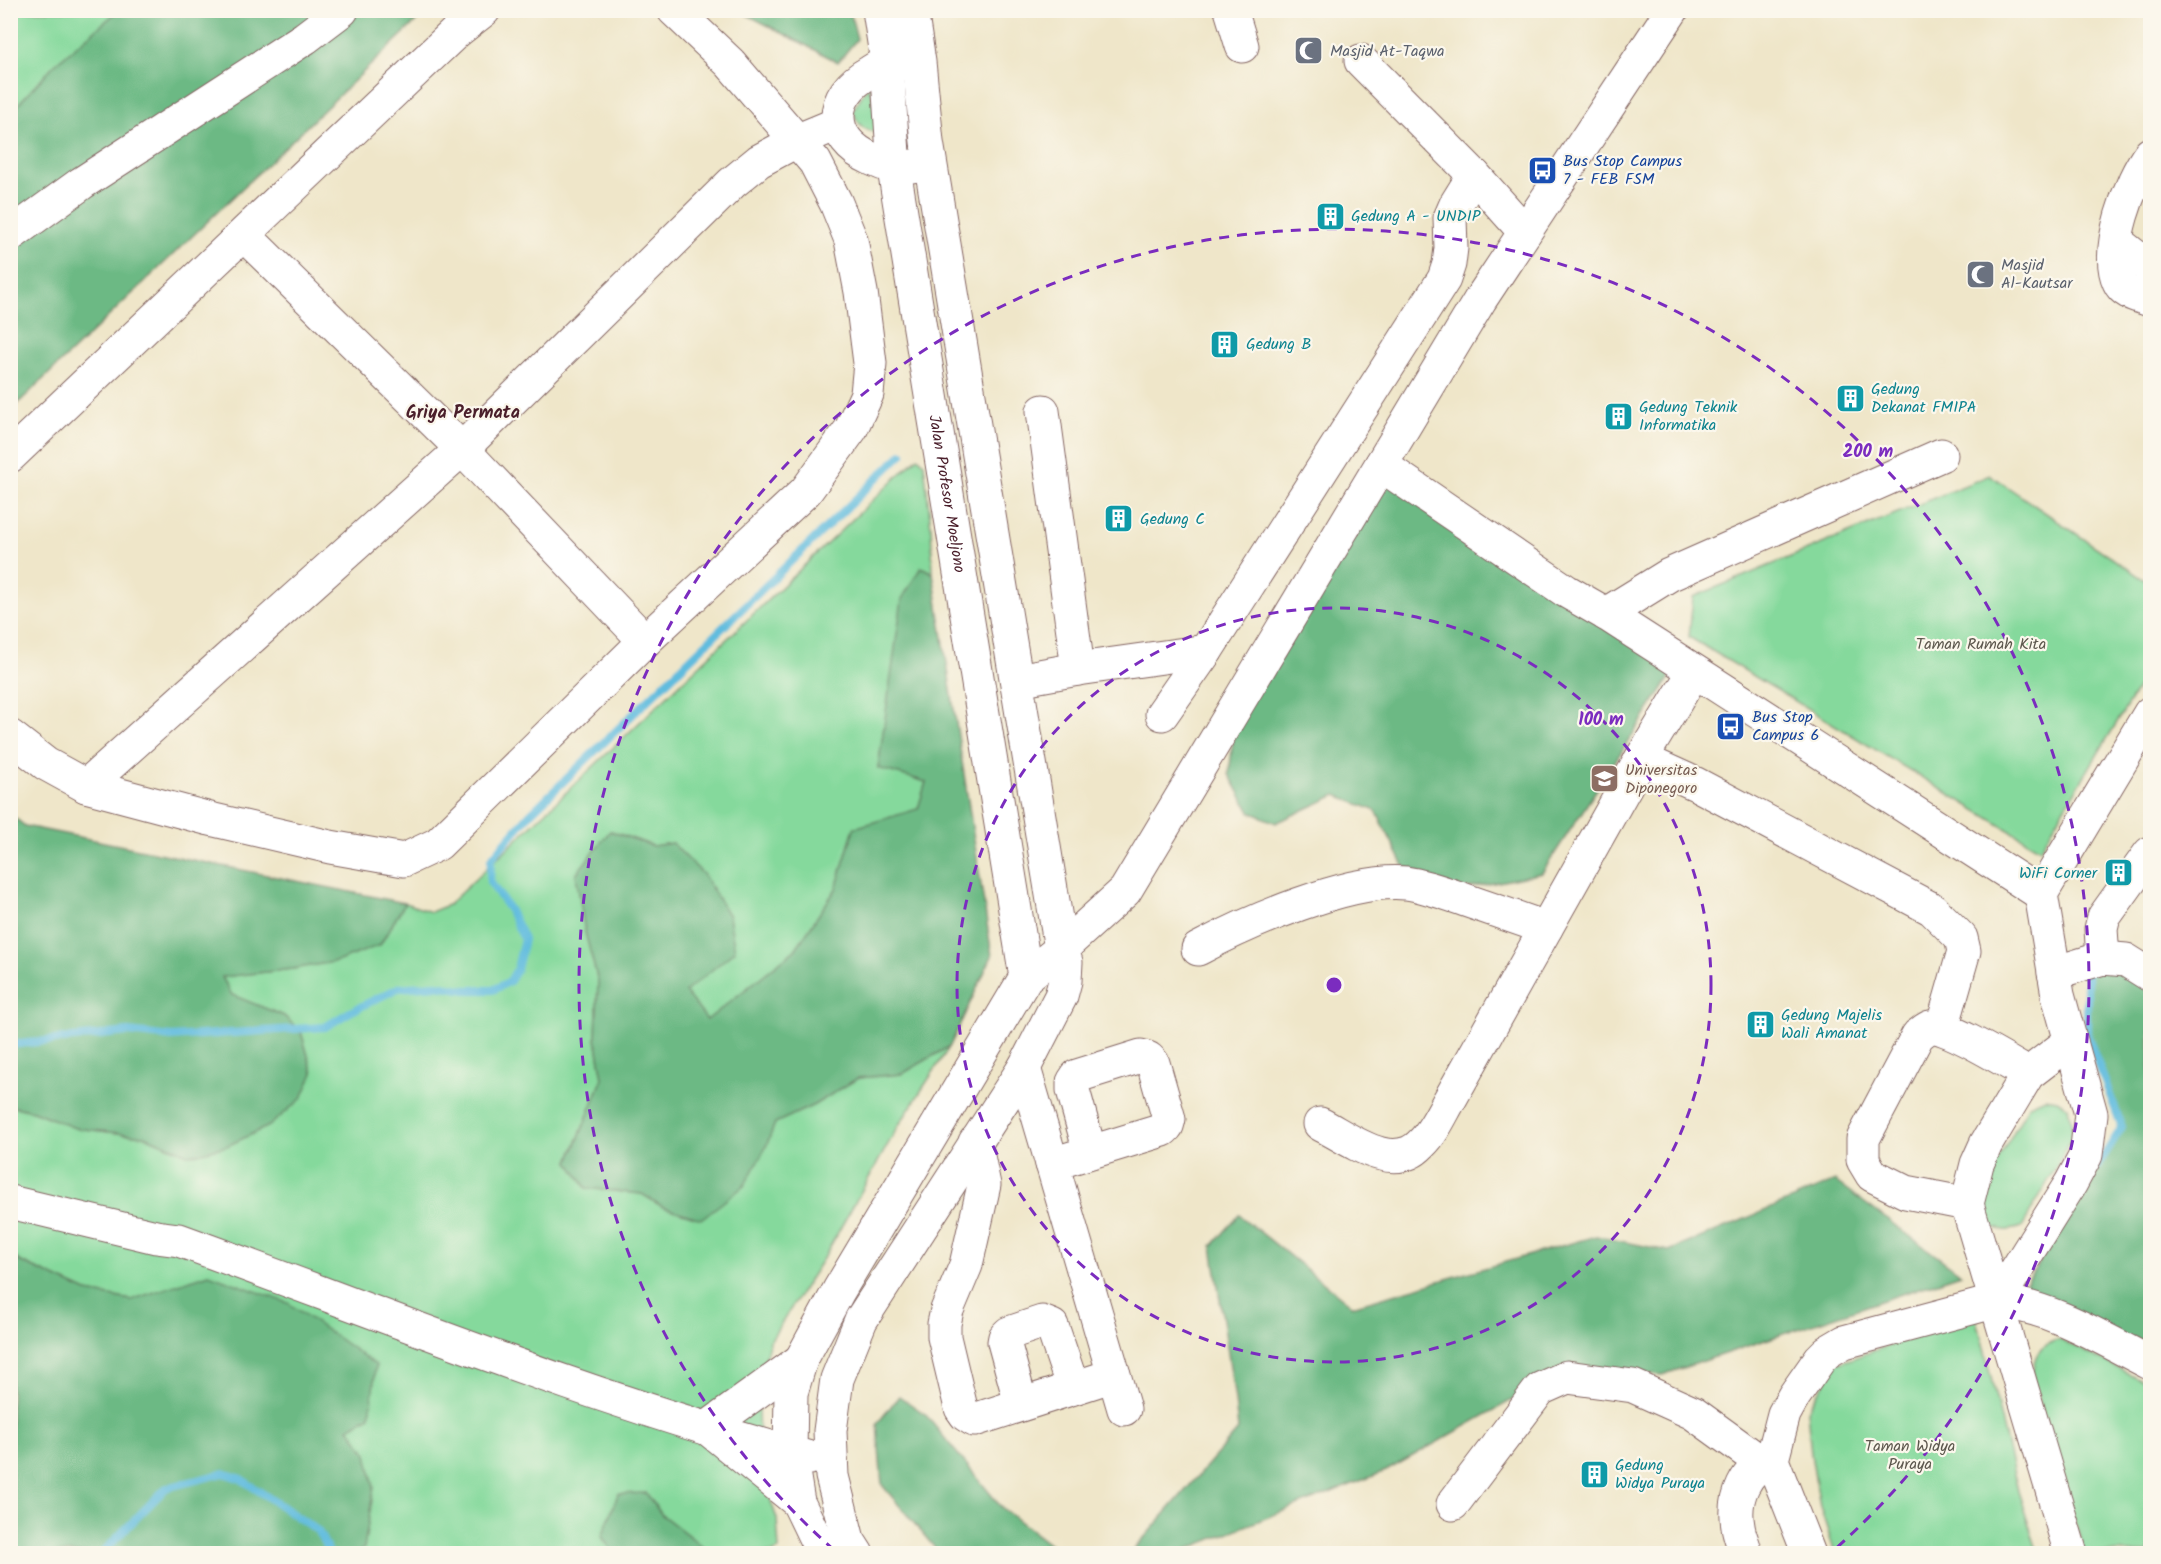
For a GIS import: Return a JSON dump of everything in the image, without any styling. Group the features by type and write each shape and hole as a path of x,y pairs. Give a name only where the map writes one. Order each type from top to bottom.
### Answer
{"street":[{"path":"10,235 82,183 305,38 342,10"},
{"path":"10,456 456,32 484,10"},
{"path":"10,736 46,764 86,786 308,842 404,860 438,844 645,641 807,491 851,429 867,394 870,363 861,292 851,240 836,203 815,162 730,63 674,10"},
{"path":"1231,10 1242,46"},
{"path":"823,1554 798,1502 790,1453 790,1393 801,1360 839,1290 1026,977 1061,949 1125,891 1480,300 1672,10"},
{"path":"857,1554 848,1540 832,1476 830,1431 837,1379 861,1320 1024,1068 1061,996 1066,962 1061,949 931,163 903,62 885,11"},
{"path":"1361,61 1474,175 1525,232"},
{"path":"903,62 857,79 843,94 837,112 837,124 846,142 859,153 894,169 931,163"},
{"name":"Jalan Profesor Moeljono","path":"903,62 894,169 1026,977"},
{"path":"86,786 462,449 732,183 759,161 796,141 837,124"},
{"path":"2151,154 2142,165 2126,199 2116,242 2115,261 2119,282 2126,292 2151,300"},
{"path":"1162,714 1206,651 1444,279 1451,248 1450,218 1474,175"},
{"path":"244,235 462,449 645,641"},
{"path":"2116,242 2151,268"},
{"path":"1043,411 1078,669"},
{"path":"1606,614 1669,575 1941,454"},
{"path":"1381,465 1566,591 1606,614 2041,894"},
{"path":"1017,680 1206,651"},
{"path":"1320,1124 1382,1155 1395,1156 1411,1153 1422,1144 1449,1101 1641,759 1694,672"},
{"path":"1997,1301 2072,1183 2086,1155 2091,1114 2054,973 2041,894 2151,714"},
{"path":"1641,759 1696,784 1932,909 1961,938 1964,951 1942,1028"},
{"path":"2103,958 2101,929 2104,917 2151,853"},
{"path":"1198,949 1232,931 1312,900 1376,884 1406,883 1438,890 1545,928"},
{"path":"2054,973 2103,958 2126,960 2151,975"},
{"path":"1967,1204 1906,1192 1872,1175 1863,1160 1863,1139 1918,1035 1930,1027 1942,1028 2028,1074"},
{"path":"2071,1041 2028,1074 1986,1144 1977,1164 1967,1204 2071,1554"},
{"path":"1024,1068 1124,1409"},
{"path":"975,1142 984,1185 966,1265 947,1310 944,1324 944,1337 961,1408 974,1420 1114,1375"},
{"path":"1052,1164 1090,1152"},
{"path":"10,1202 156,1238 179,1240 543,1376 707,1428 832,1464"},
{"path":"1746,1554 1737,1525 1739,1494 1747,1477 1767,1461 1784,1414 1794,1396 1827,1352 1844,1342 1997,1301 2022,1304 2053,1315 2151,1363"},
{"path":"2016,1368 2036,1328 2053,1315"},
{"path":"1021,1404 1004,1342 1009,1332 1042,1322 1052,1326 1073,1388"},
{"path":"707,1428 801,1360"},
{"path":"1453,1504 1540,1389 1567,1377 1633,1386 1693,1413 1767,1461 1809,1554"},
{"path":"707,1428 798,1502"}],"green space":[{"path":"11,11 118,11 54,65 11,113"},
{"path":"118,11 427,11 11,410 10,113 54,65"},
{"path":"740,11 850,11 857,39 838,62"},
{"path":"869,84 880,133 862,127 853,110"},
{"path":"918,457 924,463 933,573 921,567 889,697 878,768 926,782 918,809 854,828 836,889 795,950 707,1020 684,992 672,843 653,846 611,831 576,874 585,932 598,981 596,1039 603,1078 569,1161 586,1188 642,1194 663,1207 765,1149 775,1123 814,1105 858,1078 902,1074 950,1046 899,1125 824,1257 770,1341 763,1365 758,1409 760,1469 777,1519 779,1550 772,1553 711,1553 662,1515 646,1493 602,1537 614,1553 356,1553 364,1548 367,1454 349,1428 209,1274 132,1300 87,1292 19,1261 11,1253 11,1106 33,1111 75,1128 144,1136 190,1155 313,1073 301,1032 284,1016 232,995 222,977 293,969 380,945 405,903 431,912 448,905"},
{"name":"Taman Rumah Kita","path":"1990,475 2150,584 2150,668 2040,849 1689,637 1693,597"},
{"path":"1383,476 1675,670 1542,873 1460,890 1404,866 1376,811 1336,795 1276,823 1250,812 1229,774 1236,716"},
{"path":"921,567 933,573 992,956 950,1046 902,1074 858,1078 814,1105 775,1123 765,1149 744,1186 701,1219 663,1207 642,1194 586,1188 569,1162 603,1078 596,1039 598,981 585,932 576,874 610,831 653,846 672,843 703,874 729,916 735,951 685,992 707,1020 795,950 836,889 854,828 918,809 926,782 878,768 902,599"},
{"path":"10,814 25,826 405,903 380,945 339,961 222,977 232,995 284,1016 301,1032 313,1073 302,1098 269,1126 227,1146 190,1155 145,1136 75,1128 33,1111 11,1106"},
{"path":"2087,962 2150,982 2150,1348 2022,1290 2122,1127 2087,1034"},
{"path":"2045,1098 2057,1100 2068,1107 2072,1139 2022,1227 2008,1230 1986,1224 1977,1197 2029,1105"},
{"path":"1835,1181 1961,1274 1662,1375 1569,1368 1386,1471 1184,1550 1186,1553 1130,1554 1238,1430 1212,1246 1239,1215 1352,1306 1596,1236 1669,1251"},
{"path":"11,1253 19,1261 87,1292 131,1300 209,1274 288,1303 376,1365 370,1416 349,1428 367,1454 374,1487 364,1548 356,1554 11,1553"},
{"name":"Taman Widya Puraya","path":"1976,1315 2018,1491 2038,1553 1835,1553 1820,1507 1811,1454 1807,1411 1836,1364"},
{"path":"2060,1339 2150,1384 2150,1553 2084,1553 2033,1378 2038,1353 2042,1348"},
{"path":"899,1396 925,1414 1002,1508 1060,1553 939,1553 882,1485 877,1424"},
{"path":"646,1493 662,1515 711,1553 614,1553 602,1537 618,1494"}],"waterway":[{"path":"10,1045 128,1032 171,1037 325,1027 398,988 436,985 466,990 493,990 510,981 517,969 524,939 509,909 490,882 491,859 530,814 902,454"},
{"path":"2087,970 2087,1034 2122,1127 2097,1167"},
{"path":"101,1554 166,1488 224,1473 241,1479 318,1531 330,1554"}],"place":[{"name":"Masjid At-Taqwa","path":"1309,51"},
{"name":"Bus Stop Campus 7 - FEB FSM","path":"1542,170"},
{"name":"Gedung A - UNDIP","path":"1330,216"},
{"name":"Masjid Al-Kautsar","path":"1980,274"},
{"name":"Gedung B","path":"1225,344"},
{"name":"Gedung Dekanat FMIPA","path":"1850,398"},
{"name":"Gedung Teknik Informatika","path":"1618,416"},
{"name":"Gedung C","path":"1119,519"},
{"name":"Bus Stop Campus 6","path":"1731,726"},
{"name":"Universitas Diponegoro","path":"1604,779"},
{"name":"WiFi Corner","path":"2118,873"},
{"name":"Gedung Majelis Wali Amanat","path":"1760,1024"},
{"name":"Gedung Widya Puraya","path":"1594,1474"}],"district":[{"name":"Griya Permata","path":"463,413"}]}
